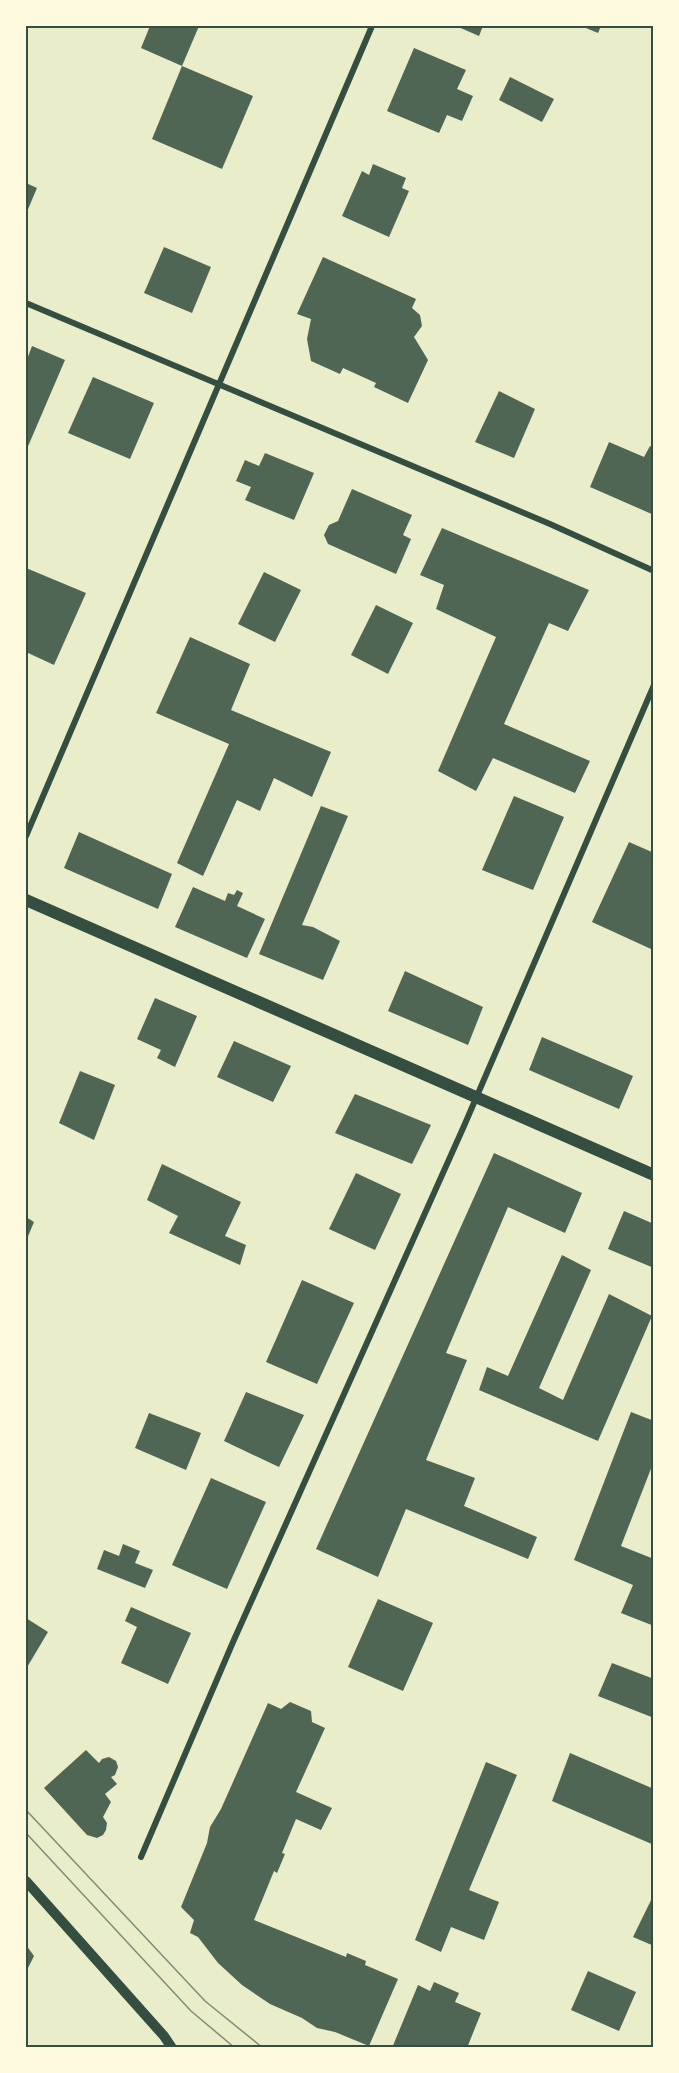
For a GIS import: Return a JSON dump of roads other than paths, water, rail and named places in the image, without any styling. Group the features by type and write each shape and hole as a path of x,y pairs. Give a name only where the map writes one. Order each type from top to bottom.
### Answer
{"main road":[{"path":"26,900 654,1175"}],"street":[{"path":"26,836 372,26"},
{"path":"26,303 550,524 654,571"},
{"path":"141,1857 233,1642 464,1126 654,685"},
{"path":"26,1881 164,2036 172,2048"}],"tram line":[{"path":"26,1810 205,2001 263,2048"},
{"path":"26,1833 191,2011 235,2048"}]}
